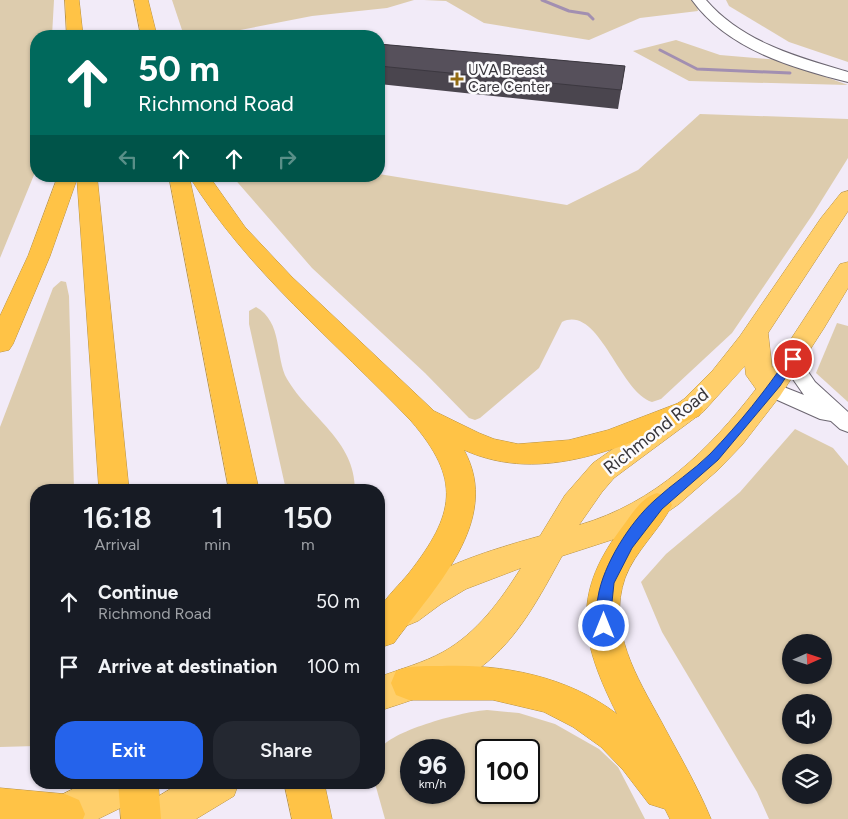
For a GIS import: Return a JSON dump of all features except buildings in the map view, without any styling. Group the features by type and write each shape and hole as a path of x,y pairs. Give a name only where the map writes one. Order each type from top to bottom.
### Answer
{"highway":[{"path":"72,0 74,30"},
{"path":"141,0 148,30"},
{"path":"0,344 40,256 66,182"},
{"path":"88,182 113,484"},
{"path":"180,182 243,484"},
{"path":"203,182 227,218 262,260 419,412 446,446 456,464 462,492 459,514 444,548 385,627"},
{"name":"Richmond Road","path":"394,688 443,670 477,648 518,602 591,485 603,472 689,409 723,376 756,332 811,248 848,197"},
{"path":"385,630 426,595 450,580 622,524 657,505 714,457 771,390 791,362 848,269"},
{"path":"756,332 759,374 771,390"},
{"path":"419,412 480,446 506,453 538,455 582,449 689,409"},
{"path":"657,505 627,544 613,567 604,598 604,626 615,668 691,819"},
{"path":"394,688 506,685 537,693 570,707 603,726 627,745 686,819"},
{"path":"0,808 60,817 117,789"},
{"path":"139,789 141,819"},
{"path":"158,819 208,789"},
{"path":"306,789 312,819"}],"street":[{"path":"699,0 715,18 758,45 790,59 848,77"},
{"path":"716,0 729,14 744,25 772,40 848,67"},
{"path":"791,362 808,387 845,422"},
{"path":"771,390 845,422"}],"shaded area":[{"path":"0,0 54,0 52,30 30,30 31,182 0,258"},
{"path":"172,0 414,0 387,8 312,16 240,30 182,30"},
{"path":"424,0 695,0 698,11 640,18 589,40 484,23 446,1"},
{"path":"726,0 848,0 848,62 789,42 729,6"},
{"path":"676,40 720,55 779,60 848,85 689,81 633,51"},
{"path":"700,114 848,119 848,158 813,214 732,333 661,399 652,402 640,395 629,383 598,337 587,326 575,320 562,322 539,368 480,418 475,420 469,418 425,373 312,268 237,182 385,182 385,175 567,205 638,170"},
{"path":"61,281 66,282 69,296 74,484 30,484 30,746 0,747 0,427 53,288"},
{"path":"256,307 271,322 287,379 307,406 340,443 348,457 354,484 285,484 249,324 249,311"},
{"path":"837,323 848,326 848,402 816,373"},
{"path":"795,429 833,448 848,466 848,819 769,819 757,792 662,632 641,582 666,554 740,492"},
{"path":"487,710 519,713 555,724 599,749 618,767 645,819 385,819 377,789 385,789 385,744 414,728 447,718"}],"waterway":[{"path":"542,0 569,11 588,14 593,19"},
{"path":"660,50 697,69 790,73"}],"place":[{"name":"UVA Breast Care Center","path":"457,79"}],"route":[{"path":"604,626 602,613 607,583 613,567 627,544 657,505 714,457 742,426 776,384 793,359"}]}
